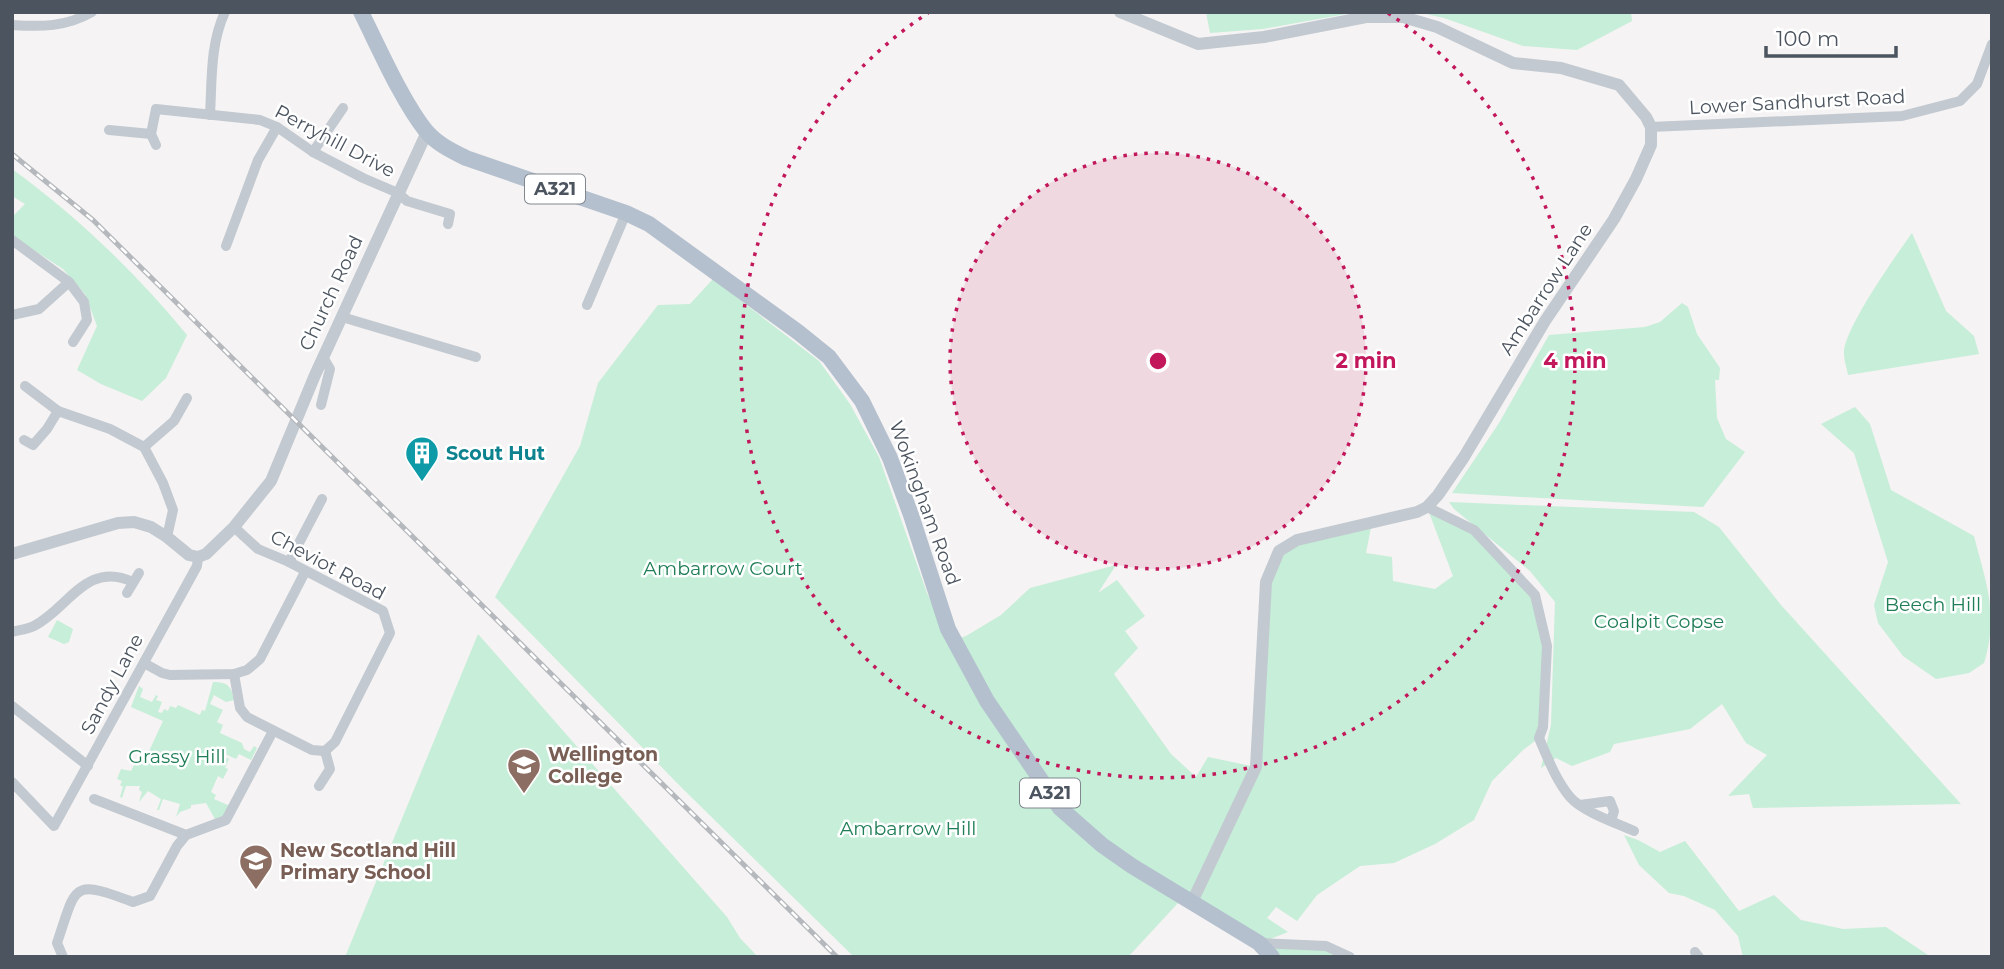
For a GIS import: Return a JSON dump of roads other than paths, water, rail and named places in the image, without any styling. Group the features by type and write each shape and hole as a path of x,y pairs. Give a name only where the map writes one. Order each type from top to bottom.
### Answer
{"main road":[{"name":"A321","path":"361,12 427,132"},
{"name":"Wokingham Road","path":"427,132 445,148 466,158 626,213 649,224 829,357 862,401 890,458 948,628 987,701 1060,807 1102,845 1259,943 1272,957"}],"street":[{"path":"24,12 24,26"},
{"path":"12,25 65,24 77,21 92,12"},
{"path":"210,115 214,45 216,32 225,12"},
{"path":"1119,12 1198,44 1264,37 1366,17 1402,16 1437,27 1513,63 1561,68 1619,85 1637,105 1651,127"},
{"name":"Lower Sandhurst Road","path":"1651,127 1902,116 1960,101 1978,84 1992,44"},
{"path":"313,152 343,108"},
{"name":"Perryhill Drive","path":"151,134 156,109 260,120 277,127 313,152 398,193 407,201 450,214 448,224"},
{"path":"226,246 258,160 277,127"},
{"name":"Ambarrow Lane","path":"1427,507 1464,457 1545,321 1614,219 1647,156 1653,137 1651,127"},
{"path":"109,130 151,134 156,145"},
{"name":"Church Road","path":"198,557 206,554 234,527 271,481 323,357 427,132"},
{"path":"417,157 445,148"},
{"path":"587,305 626,213"},
{"path":"12,240 69,282 84,302 87,320 73,342"},
{"path":"12,315 39,309 69,282"},
{"path":"342,317 476,357"},
{"path":"321,405 330,369 323,357"},
{"path":"24,386 58,411 110,429 144,447 173,509 167,537"},
{"path":"144,447 174,421 187,398"},
{"path":"24,440 33,445 58,411"},
{"path":"289,562 322,499"},
{"path":"1192,902 1256,767 1266,582 1279,551 1297,540 1417,512 1427,507 1474,530 1535,595 1548,646 1543,727 1539,738 1553,772 1572,800 1634,831"},
{"path":"12,554 118,523 134,522 151,527 189,555 198,557"},
{"name":"Cheviot Road","path":"234,527 258,549 289,562 383,611 390,633 335,742 325,751 330,769 319,786"},
{"name":"Sandy Lane","path":"12,782 54,826 124,703 197,566 198,557"},
{"path":"144,663 170,675 234,674 247,670 260,659 306,572"},
{"path":"12,632 33,626 85,583 104,577 136,577 127,593"},
{"path":"234,674 240,708 247,717 312,750 325,751"},
{"path":"12,706 88,766"},
{"path":"63,957 57,943 72,897 80,890 96,888 133,902 150,896 177,846 186,835 226,820 273,731"},
{"path":"94,799 186,835"},
{"path":"1580,804 1610,801 1614,811 1611,821"},
{"path":"1259,943 1326,946 1350,957"}],"railway":[{"path":"12,154 93,220 837,957"}],"place":[{"name":"Scout Hut","path":"422,483"},
{"name":"Wellington College","path":"524,795"},
{"name":"New Scotland Hill Primary School","path":"256,891"}],"park label":[{"name":"Ambarrow Court","path":"723,568"},
{"name":"Beech Hill","path":"1933,604"},
{"name":"Coalpit Copse","path":"1659,621"},
{"name":"Grassy Hill","path":"177,756"},
{"name":"Ambarrow Hill","path":"908,828"}]}
